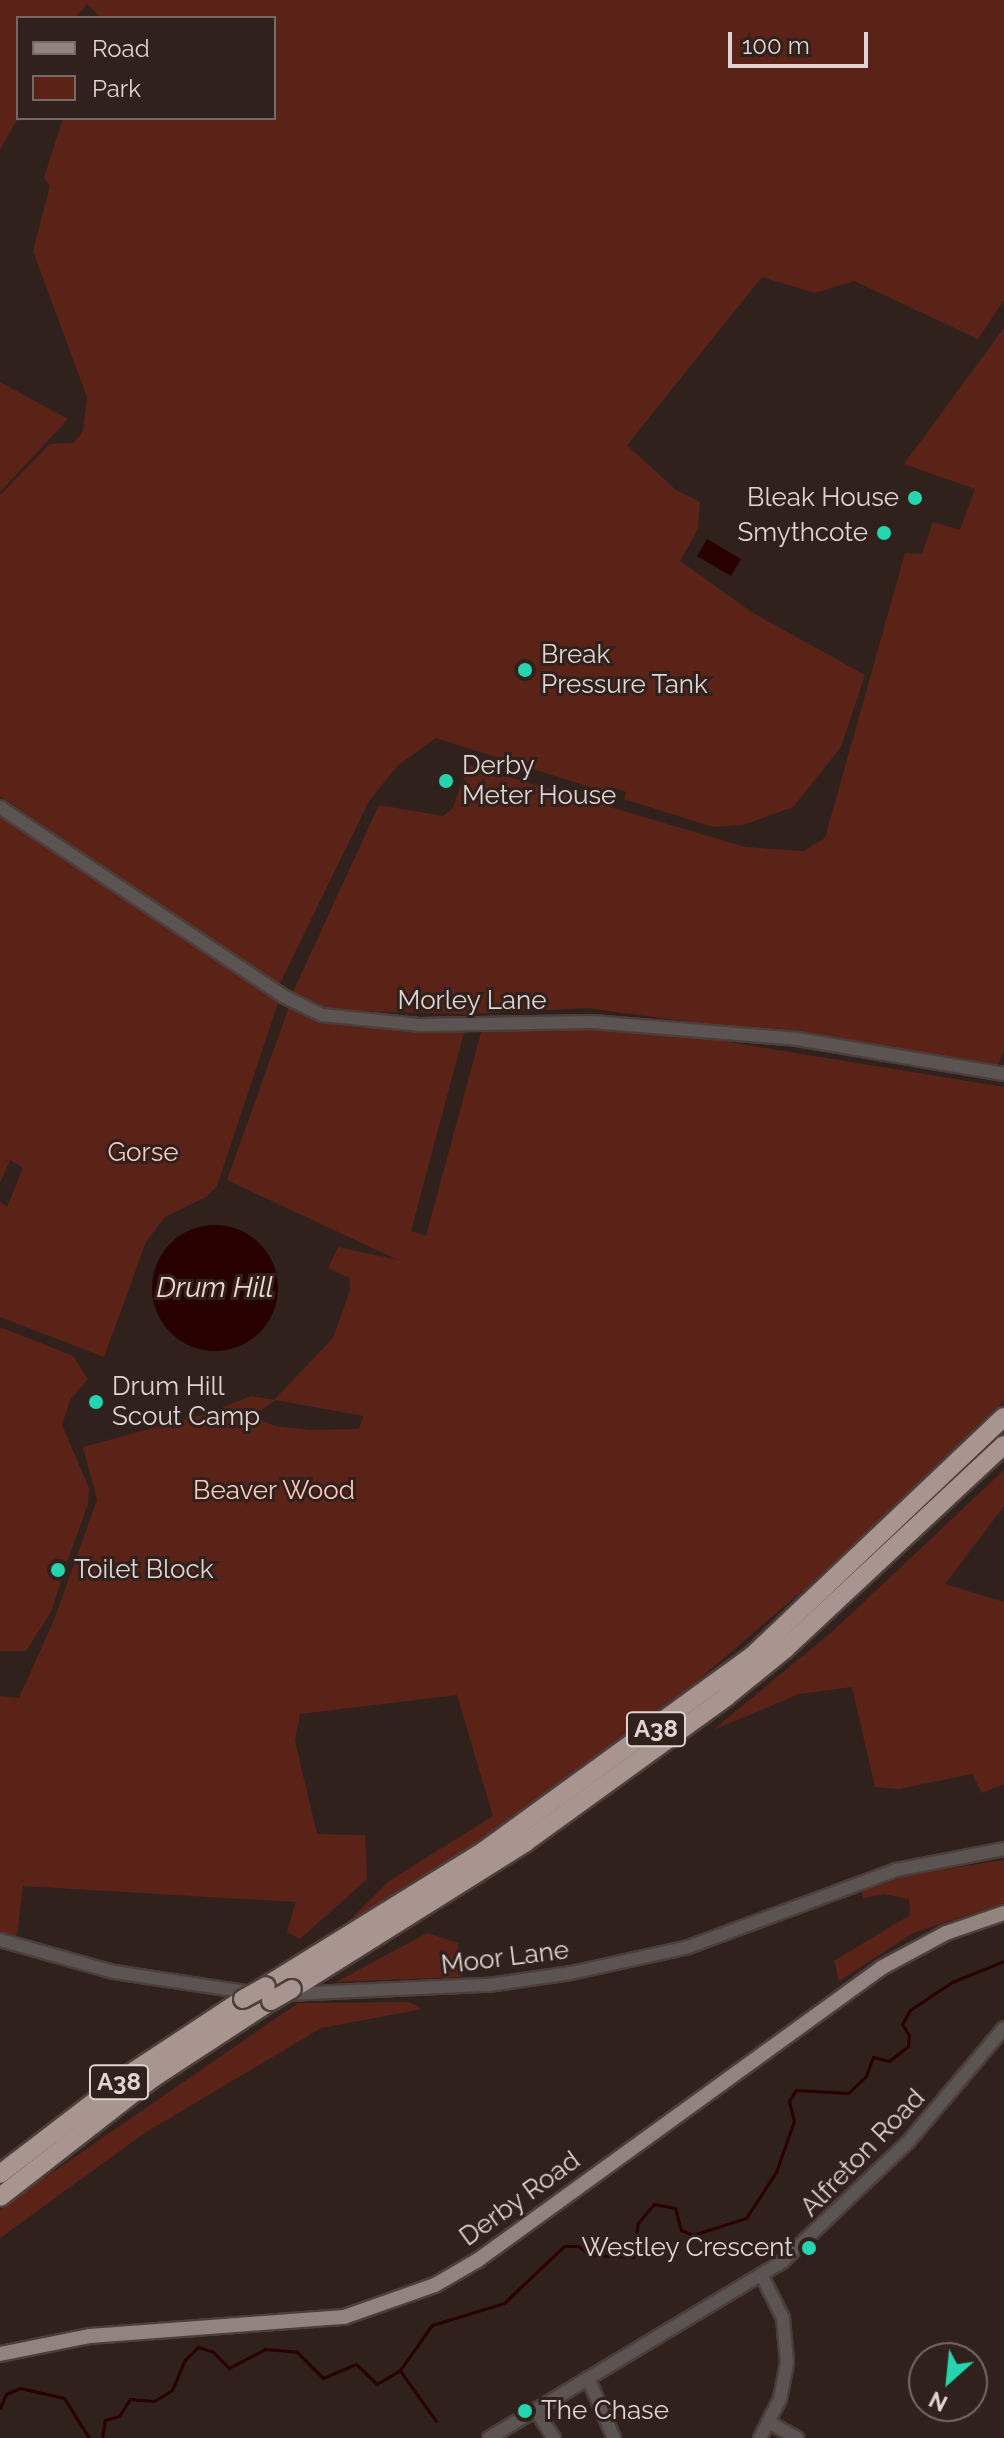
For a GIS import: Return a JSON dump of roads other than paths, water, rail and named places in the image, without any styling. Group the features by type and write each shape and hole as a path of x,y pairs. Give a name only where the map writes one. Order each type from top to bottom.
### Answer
{"highway":[{"name":"A38","path":"0,2197 153,2078 269,1994 485,1850 753,1655 1004,1417"},
{"name":"A38","path":"0,2174 134,2071 243,1999 292,1989 526,1842 726,1697 785,1649 1004,1445"}],"main road":[{"name":"Derby Road","path":"0,2354 90,2336 344,2317 405,2298 478,2260 881,1968 946,1933 1004,1913"}],"street":[{"name":"Morley Lane","path":"0,807 283,996 322,1015 421,1025 592,1022 797,1039 1004,1074"},
{"name":"Moor Lane","path":"0,1940 114,1972 234,1992 308,1995 489,1985 688,1947 896,1870 1004,1849"},
{"name":"Alfreton Road","path":"489,2438 761,2274 809,2240 899,2152 1004,2028"},
{"path":"760,2438 770,2423 786,2375 787,2346 783,2318 761,2274"},
{"path":"588,2378 614,2438"},
{"path":"535,2409 554,2438"},
{"path":"770,2423 797,2438"}],"water":[{"path":"707,539 741,559 731,576 697,556"},
{"name":"Drum Hill","path":"215,1225 239,1230 259,1244 273,1264 278,1288 273,1312 259,1332 239,1346 215,1351 191,1346 171,1332 157,1312 152,1288 157,1264 171,1244 191,1230"}],"waterway":[{"path":"102,2438 105,2420 119,2416 130,2399 154,2401 172,2390 185,2360 198,2347 213,2352 229,2368 265,2349 297,2352 323,2378 356,2364 377,2384 400,2370 432,2325 504,2303 564,2246 578,2246 591,2255 633,2257 638,2223 654,2204 675,2208 681,2230 693,2235 746,2218 776,2172 794,2121 789,2101 796,2090 848,2093 866,2076 873,2057 889,2061 908,2046 909,2035 902,2024 910,2010 952,1982 1004,1961"},
{"path":"401,2372 436,2421"},
{"path":"0,2408 6,2394 20,2388 64,2398 89,2438"}],"place":[{"name":"Bleak House","path":"915,498"},
{"name":"Smythcote","path":"884,533"},
{"name":"Break Pressure Tank","path":"525,670"},
{"name":"Derby Meter House","path":"446,781"},
{"name":"Drum Hill Scout Camp","path":"96,1402"},
{"name":"Toilet Block","path":"58,1570"},
{"name":"Westley Crescent","path":"809,2248"},
{"name":"The Chase","path":"525,2411"}],"park label":[{"name":"Gorse","path":"143,1153"},
{"name":"Beaver Wood","path":"274,1491"}]}
